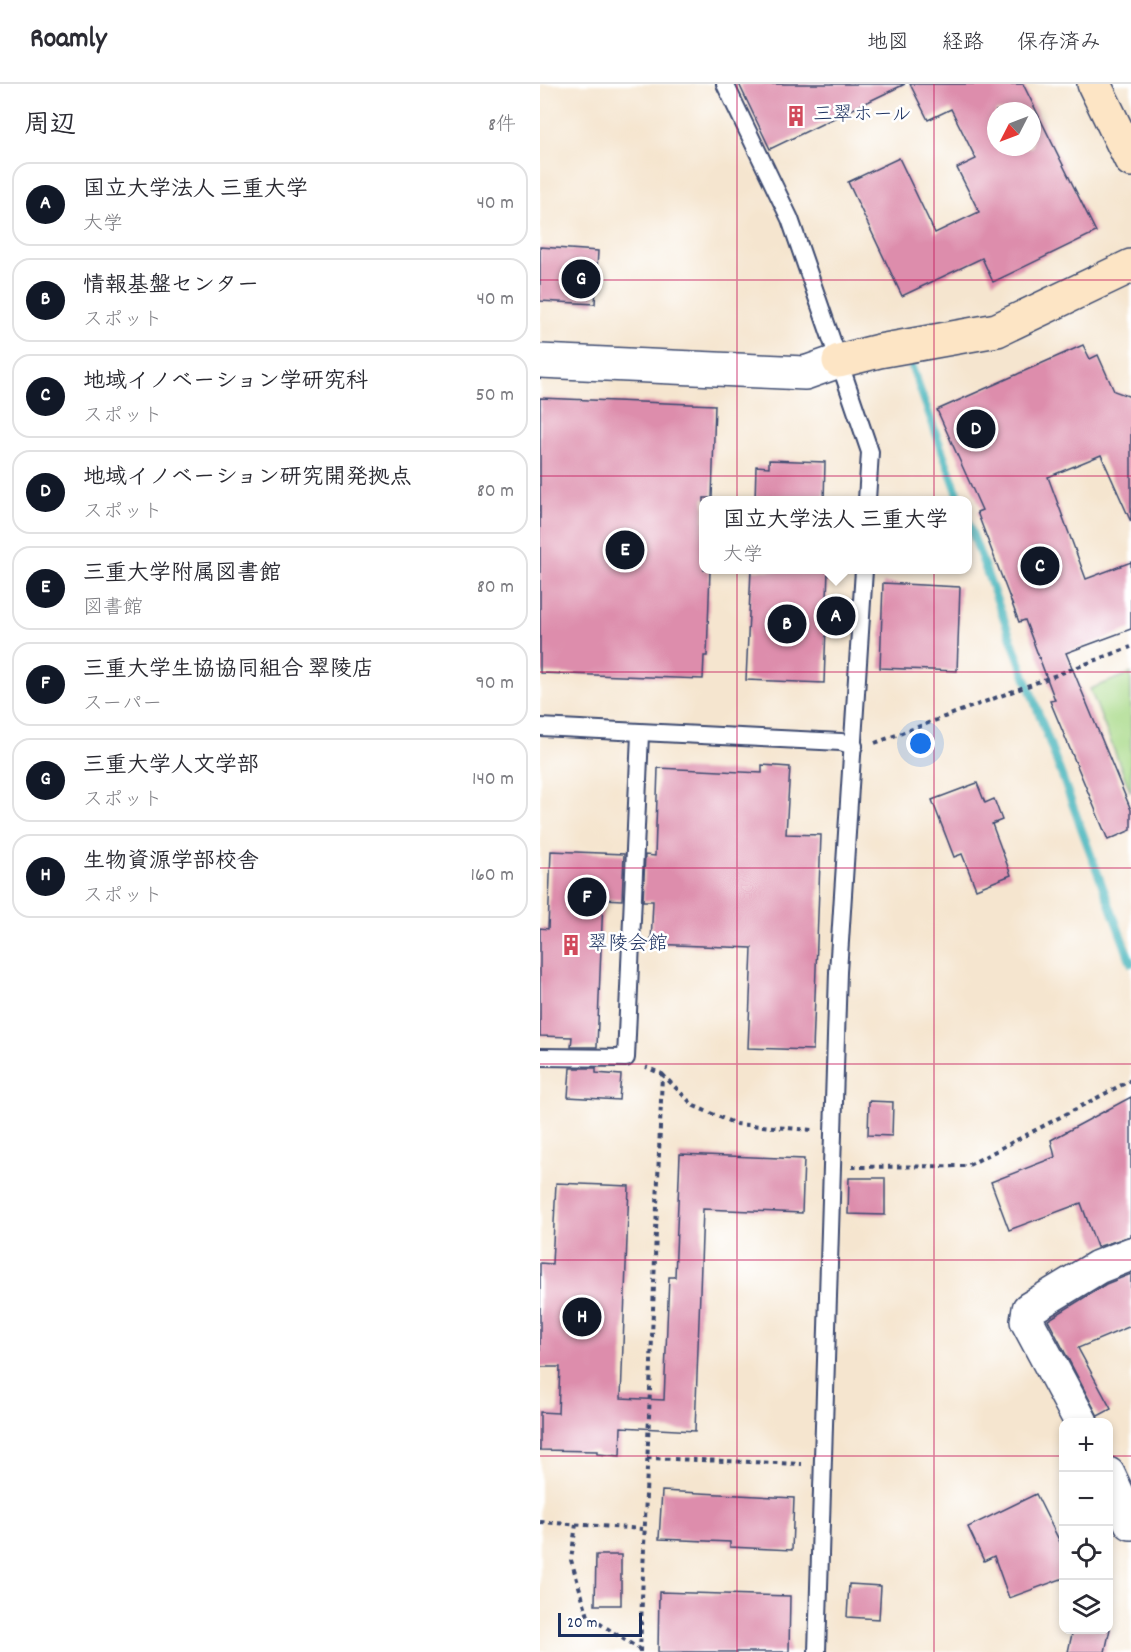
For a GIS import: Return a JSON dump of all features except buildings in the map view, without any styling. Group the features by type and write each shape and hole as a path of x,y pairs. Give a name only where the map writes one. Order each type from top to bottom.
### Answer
{"street":[{"path":"1094,84 1131,160"},
{"path":"540,361 805,373 839,361 879,351 997,330 1131,267"},
{"path":"1079,1418 1027,1321 1029,1309 1098,1266 1131,1254"},
{"path":"1119,1485 1131,1523"}],"lane":[{"path":"725,84 790,219 870,452 867,496"},
{"path":"818,1652 838,972 864,574"},
{"path":"540,728 841,742 854,746"},
{"path":"540,1057 626,1058 640,734"}],"path":[{"path":"854,746 869,746 1131,647"},
{"path":"626,1058 662,1074 694,1106 736,1124 833,1132"},
{"path":"640,1651 662,1074"},
{"path":"833,1167 967,1166 1131,1080"},
{"path":"647,1458 822,1464"},
{"path":"540,1522 643,1528"},
{"path":"576,1524 571,1560 588,1616 640,1651"}],"green space":[{"path":"1131,673 1131,793 1090,689"}],"waterway":[{"path":"912,367 959,496"},
{"path":"972,533 1131,963"}],"place":[{"name":"三翠ホール","path":"796,116"},
{"name":"三重大学人文学部","path":"581,279"},
{"name":"地域イノベーション研究開発拠点","path":"976,429"},
{"name":"三重大学附属図書館","path":"625,550"},
{"name":"地域イノベーション学研究科","path":"1040,566"},
{"name":"国立大学法人 三重大学","path":"836,616"},
{"name":"情報基盤センター","path":"787,624"},
{"name":"三重大学生協協同組合 翠陵店","path":"587,897"},
{"name":"翠陵会館","path":"571,945"},
{"name":"生物資源学部校舎","path":"582,1317"}]}
